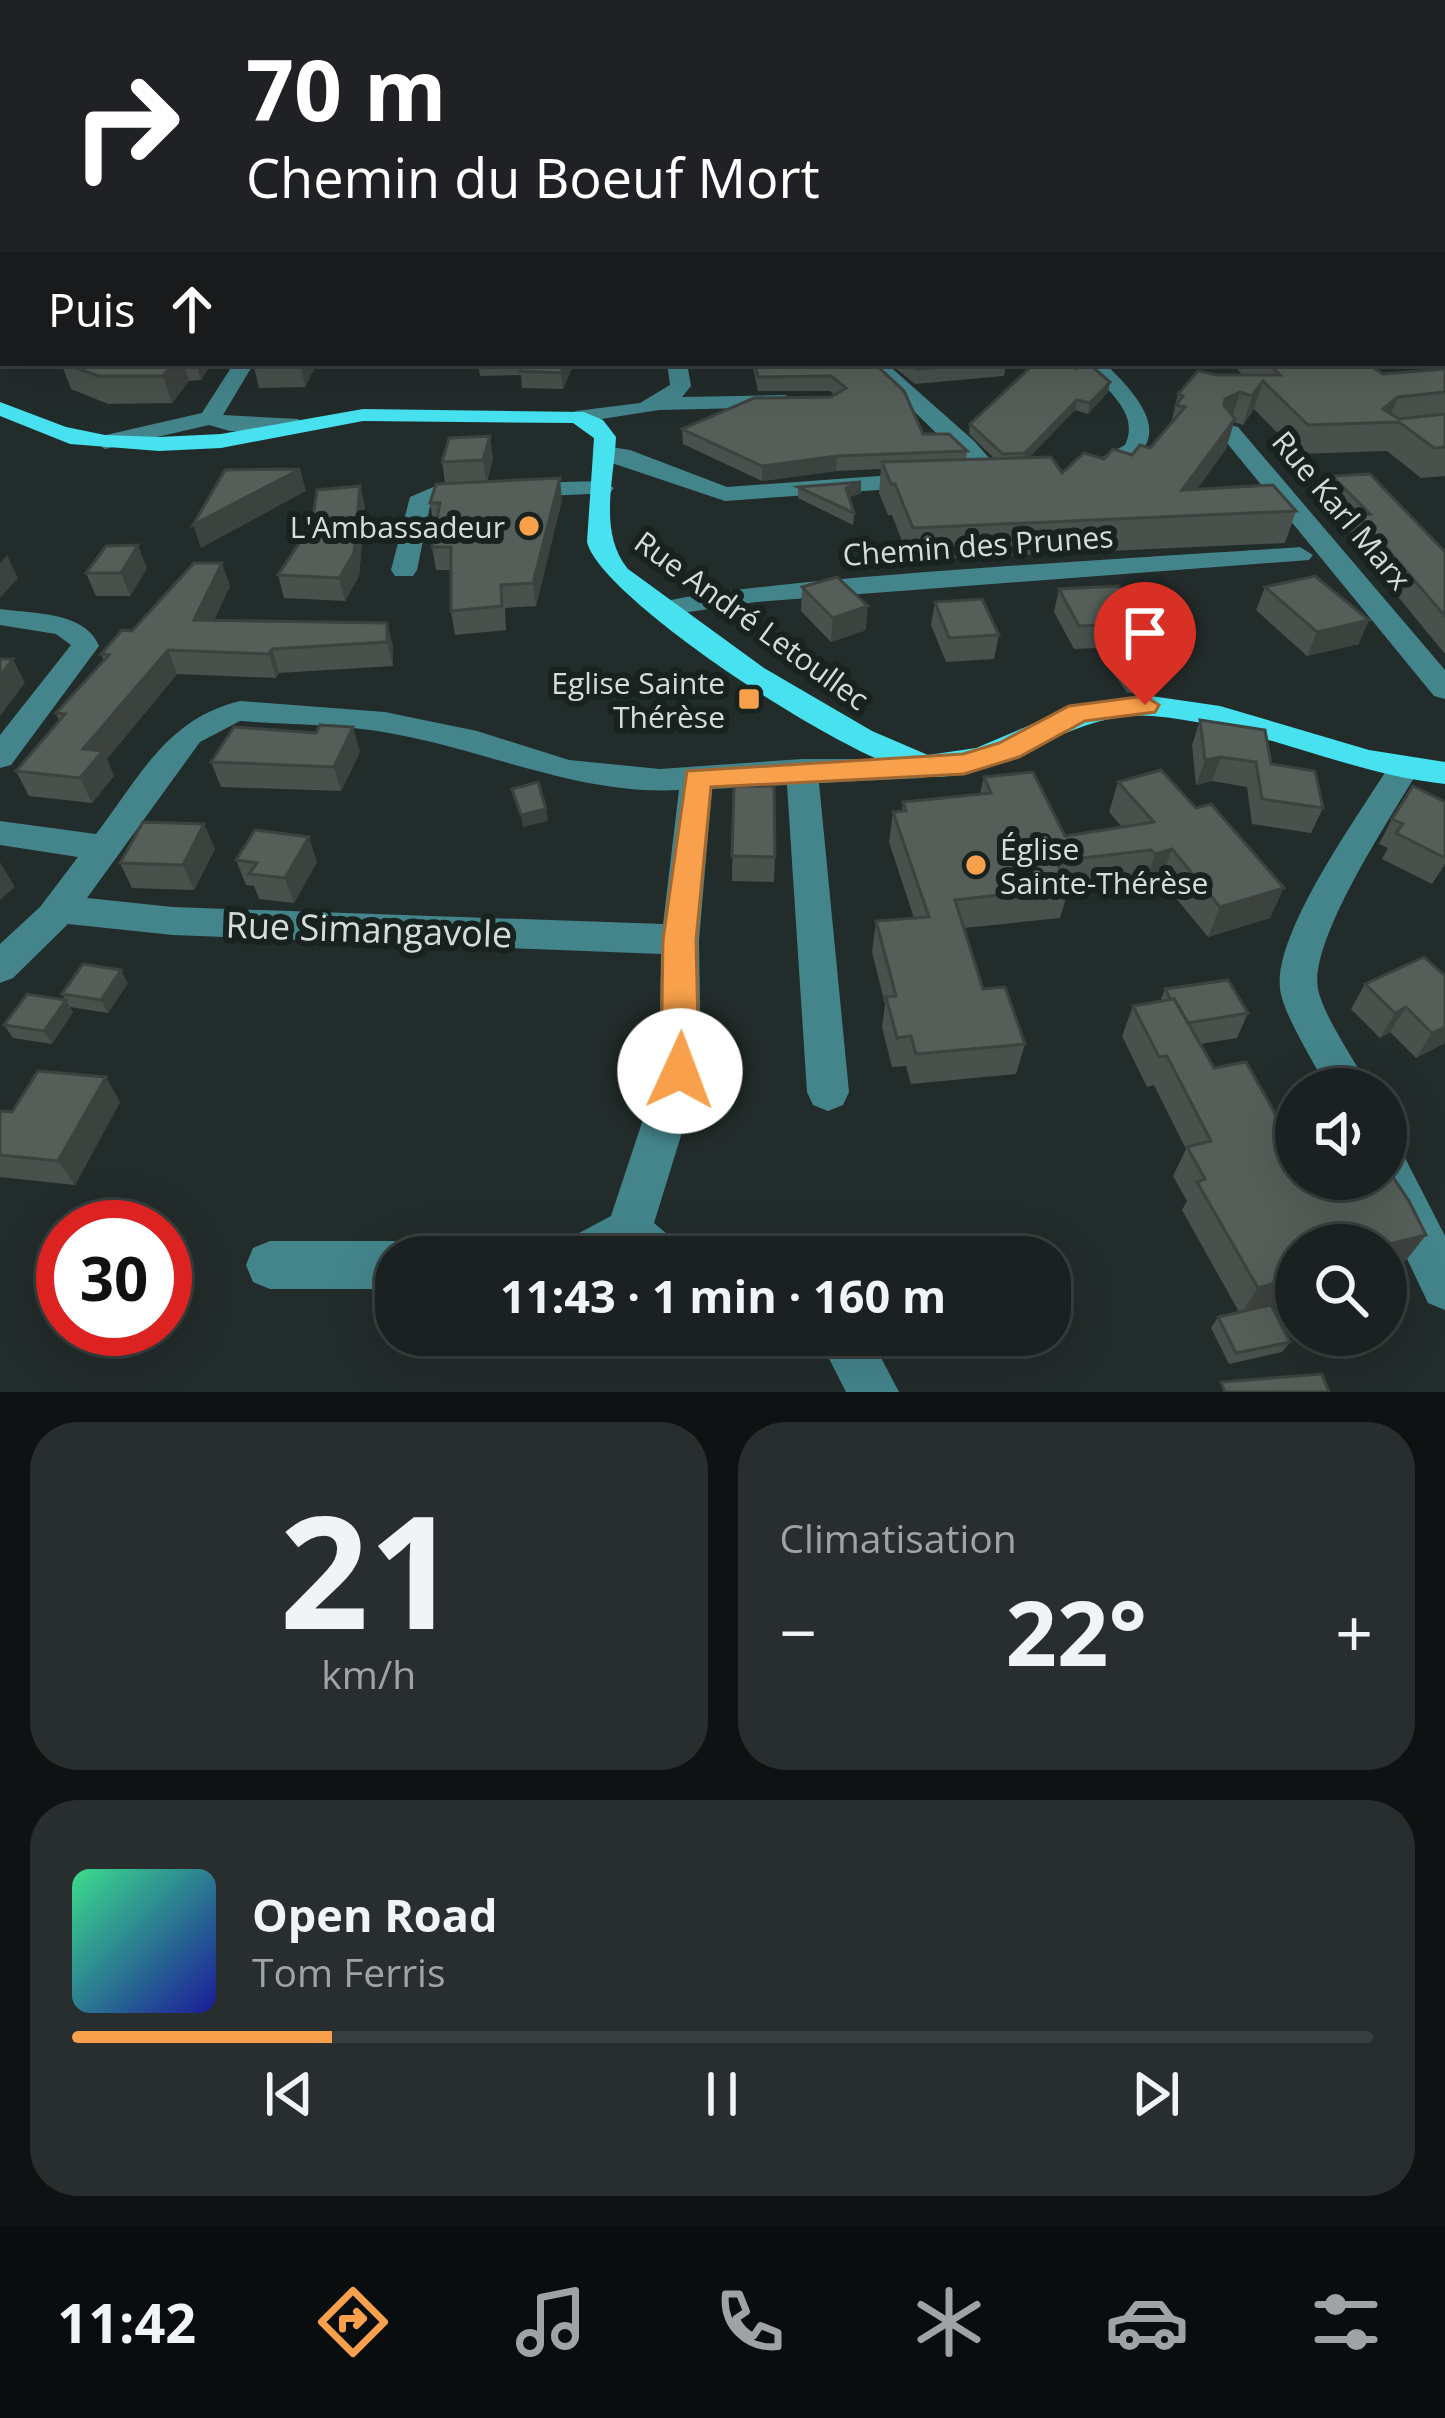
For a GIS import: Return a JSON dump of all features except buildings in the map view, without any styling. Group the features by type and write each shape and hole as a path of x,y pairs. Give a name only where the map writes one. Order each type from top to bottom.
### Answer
{"main road":[{"path":"0,408 56,432 129,454 220,428 298,426 363,415 576,417 595,425 605,436 605,453"},
{"path":"56,432 105,442 164,442 196,451 236,446 298,426"},
{"name":"Rue André Letoullec","path":"605,453 602,554 610,567 836,728 922,766"},
{"path":"922,766 964,764 1009,750 1078,712 1145,705 1191,710 1402,771 1445,773"}],"street":[{"path":"196,451 220,428 243,366"},
{"path":"658,404 681,386 678,366"},
{"path":"605,453 622,454 725,494 982,477 970,446 878,366"},
{"path":"1075,472 1126,458 1139,446 1143,434 1132,400 1095,366"},
{"path":"576,417 658,404 809,401"},
{"name":"Rue Karl Marx","path":"1230,432 1445,688"},
{"path":"404,569 419,502 438,492 602,488"},
{"name":"Chemin des Prunes","path":"662,608 756,595 1300,555"},
{"path":"0,617 64,627 81,636 85,646 0,758"},
{"path":"0,967 59,909 188,735 220,716 240,711 385,722 477,742 568,771 660,780 922,766"},
{"path":"802,770 828,1092"},
{"path":"1338,1068 1299,990 1298,973 1317,921 1402,771"},
{"path":"645,1236 680,1071 680,940 697,778"},
{"path":"0,833 105,848"},
{"name":"Rue Simangavole","path":"59,909 173,922 680,940"},
{"path":"1403,1200 1445,1286"},
{"path":"270,1265 375,1265"},
{"path":"854,1356 874,1392"}],"place":[{"name":"L'Ambassadeur","path":"529,526"},
{"name":"Eglise Sainte Thérèse","path":"749,699"},
{"name":"Église Sainte-Thérèse","path":"976,865"}],"route":[{"path":"680,1071 680,940 697,778 964,764 1009,750 1078,712 1145,705"}]}
